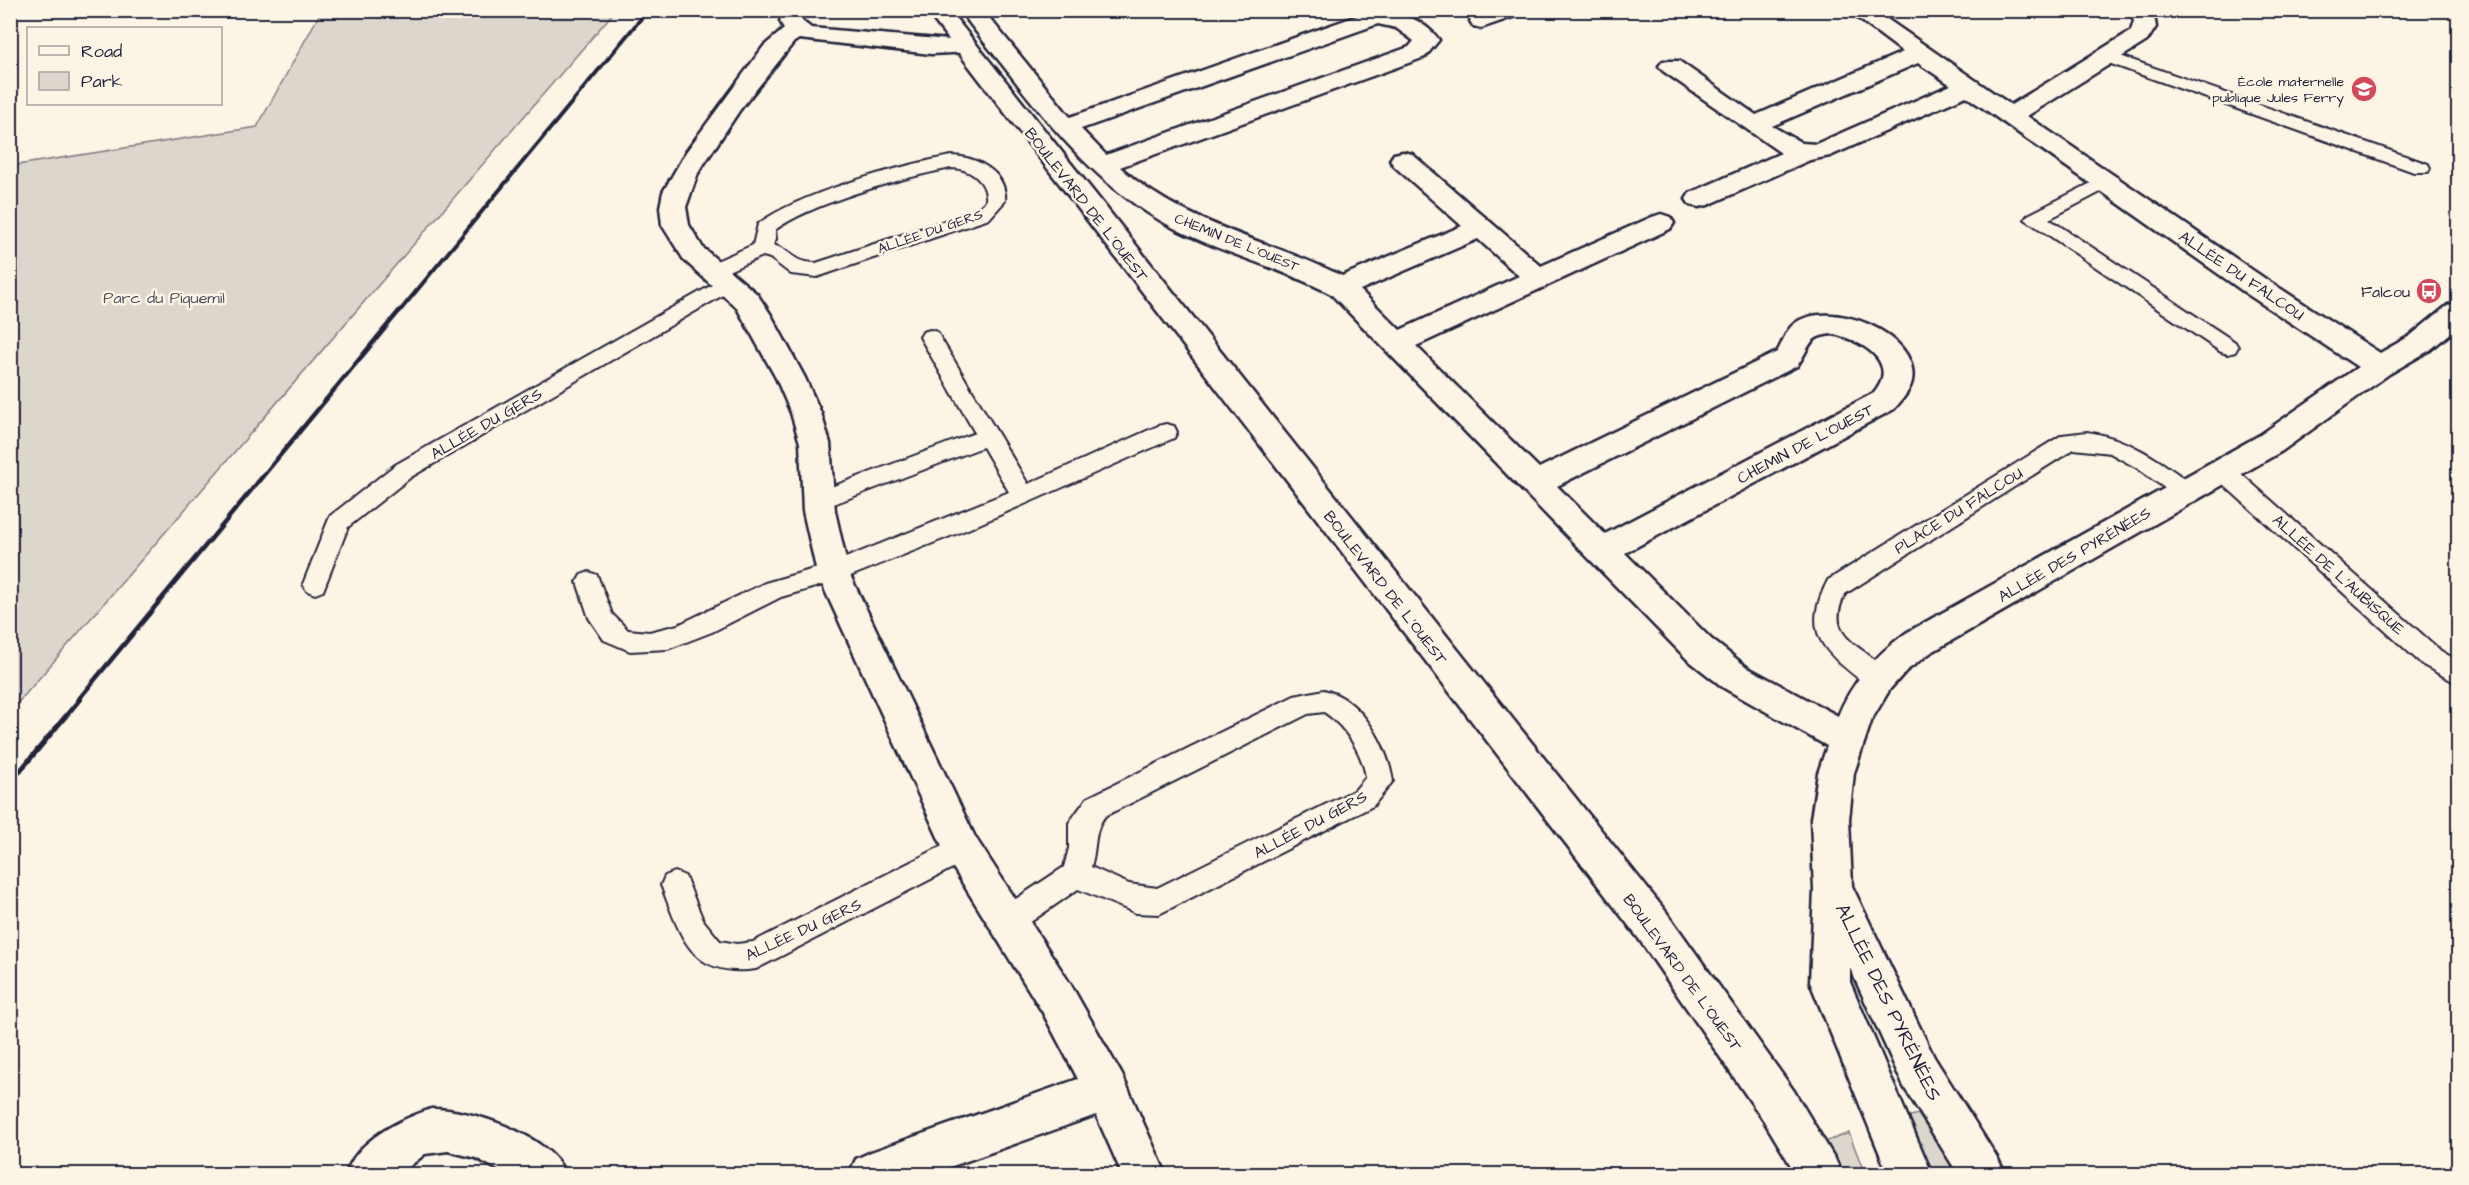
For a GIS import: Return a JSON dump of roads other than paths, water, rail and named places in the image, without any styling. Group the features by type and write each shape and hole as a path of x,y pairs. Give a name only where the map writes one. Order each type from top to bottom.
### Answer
{"street":[{"name":"BOULEVARD DE L'OUEST","path":"937,10 964,47 1076,149 1184,330 1653,926 1779,1106 1820,1174"},
{"name":"CHEMIN DE L'OUEST","path":"971,10 1076,149 1181,221 1306,270 1341,287 1699,649 1736,678 1846,738"},
{"path":"1481,21 1511,10"},
{"name":"ALLÉE DU FALCOU","path":"1858,10 1918,54 2379,368"},
{"path":"2011,117 2142,32 2145,19 2141,10"},
{"path":"964,47 811,35 796,21 786,37 772,51 678,186 673,207 681,240 744,297 756,313 805,411 815,442 822,536 833,573 962,849 1057,999 1107,1090 1144,1174"},
{"path":"1754,125 1918,54"},
{"name":"BOULEVARD DE L'OUEST","path":"1076,149 1311,65 1076,149"},
{"path":"1671,66 1784,146 1803,153"},
{"path":"1699,199 1803,153 1821,151 1967,87"},
{"path":"1403,160 1538,278"},
{"path":"1397,343 1661,223"},
{"path":"1341,287 1481,228"},
{"name":"ALLÉE DES PYRÉNÉES","path":"1910,1174 1830,982 1833,890 1830,819 1836,773 1856,714 1878,679 1894,661 1918,643 2271,443 2379,368 2420,343 2458,312"},
{"name":"CHEMIN DE L'OUEST","path":"1534,484 1787,358 1793,352 1797,339 1808,328 1827,324 1855,330 1871,337 1890,353 1898,371 1897,381 1884,401 1601,551"},
{"name":"ALLÉE DES PYRÉNÉES","path":"1833,890 1914,1063 1983,1174"},
{"path":"871,1174 1107,1090"},
{"path":"368,1174 417,1135 441,1130 457,1130 516,1154 543,1174"}],"lane":[{"path":"2106,56 2421,168"},
{"name":"ALLÉE DU GERS","path":"315,584 338,522 403,471 720,277 761,249 766,238 765,228 784,213 937,163 964,162 974,166 994,189 996,197 995,204 982,215 817,270 798,269 791,266 777,253 761,249"},
{"path":"2105,182 2035,219 2228,347"},
{"path":"930,337 1023,496"},
{"path":"589,582 605,627 615,637 648,642 682,633 772,590 833,573 1023,496 1166,432"},
{"path":"818,501 987,436"},
{"name":"PLACE DU FALCOU","path":"1878,679 1838,645 1829,634 1826,604 1836,587 2070,441 2091,439 2121,448 2185,491"},
{"name":"ALLÉE DE L'AUBISQUE","path":"2222,470 2432,658 2458,674"},
{"name":"ALLÉE DU GERS","path":"1329,702 1338,708 1374,755 1380,769 1380,781 1364,798 1159,901 1133,901 1090,878 1075,875 1083,848 1083,823 1096,807 1303,704 1329,702"},
{"name":"ALLÉE DU GERS","path":"675,885 697,939 707,952 738,959 756,955 962,849"},
{"path":"1009,920 1075,875"}],"railway":[{"path":"399,312 648,10"},
{"path":"78,700 400,310"},
{"path":"10,783 80,699"}],"place":[{"name":"École maternelle publique Jules Ferry","path":"2364,89"},
{"name":"Falcou","path":"2429,291"}],"park label":[{"name":"Parc du Piquemil","path":"164,297"}]}
